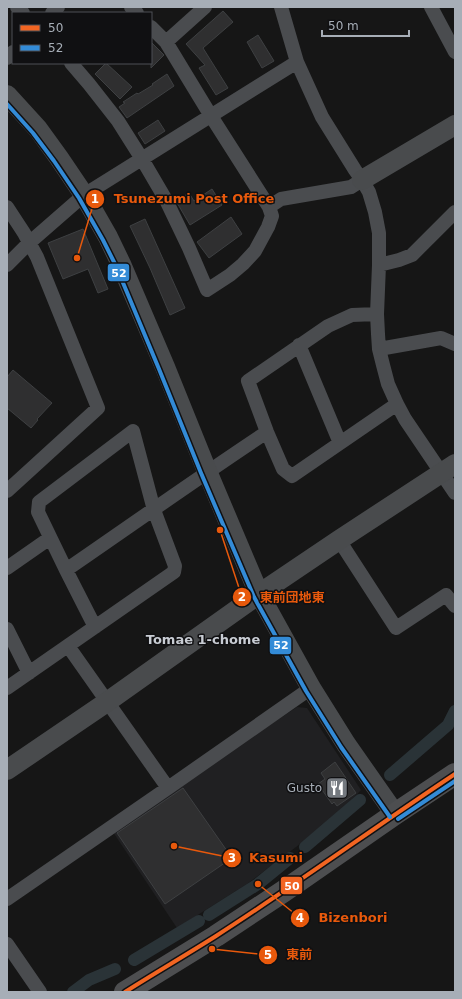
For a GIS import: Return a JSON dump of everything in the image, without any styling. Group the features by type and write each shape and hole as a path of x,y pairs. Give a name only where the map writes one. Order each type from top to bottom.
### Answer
{"highway":[{"path":"125,992 216,936 455,774"}],"street":[{"path":"166,42 206,7"},
{"path":"281,7 297,62 322,117 369,192 375,212 379,233 377,314 379,349 388,384 405,419 448,469 455,493"},
{"path":"431,7 455,52"},
{"path":"72,64 118,120 142,159 166,200 207,290 230,275 255,251 268,227 272,216 269,207 166,42 152,28"},
{"path":"7,266 29,243 84,195 297,62"},
{"path":"7,95 38,129 59,158 84,195 108,237 165,367 259,594 311,688 346,744 395,814"},
{"path":"269,207 281,199 351,187 455,126"},
{"path":"7,207 24,232 37,257 98,408 7,491"},
{"path":"379,265 400,260 412,255 455,212"},
{"path":"377,314 352,315 328,326 248,381 283,469 292,476 397,404"},
{"path":"379,349 441,338 455,344"},
{"path":"299,345 340,443"},
{"path":"7,688 96,627 174,572 176,566 154,510 133,431 39,502 38,512 96,627"},
{"path":"66,570 154,510 207,471 267,432"},
{"path":"7,770 107,702 259,594 448,469"},
{"path":"7,568 50,538"},
{"path":"339,540 396,628 446,595 455,606"},
{"path":"7,629 29,673"},
{"path":"68,646 168,788"},
{"path":"7,899 311,688"},
{"path":"7,944 40,992"}],"shaded area":[{"path":"297,707 307,708 361,790 344,808 247,884 177,928 113,832"}],"building":[{"path":"223,11 233,22 203,48 228,88 216,95 199,68 205,65 186,44"},
{"path":"258,35 274,61 262,68 247,42"},
{"path":"152,43 164,55 151,68 152,64"},
{"path":"105,64 107,64 132,87 120,99 95,74"},
{"path":"167,74 174,86 127,118 119,107 125,103 123,102 153,85 152,84"},
{"path":"158,120 165,131 145,144 138,133"},
{"path":"212,189 222,205 190,225 176,201 189,193 194,201"},
{"path":"231,217 242,234 209,258 197,242"},
{"path":"145,219 185,308 170,315 130,226"},
{"path":"83,229 108,289 98,293 88,269 63,279 48,243"},
{"path":"13,370 52,403 31,428 7,408 7,377"},
{"name":"Gusto","path":"335,762 356,793 337,806 334,802 332,804 318,784 325,779 321,773"},
{"path":"183,788 232,858 165,904 117,833"}],"waterway":[{"path":"390,775 448,725 455,711"},
{"path":"305,847 360,800"},
{"path":"209,915 258,884 290,858"},
{"path":"134,960 199,921"},
{"path":"73,992 89,980 115,969"}],"transit line":[{"name":"52","path":"7,104 33,133 54,161 79,198 103,240 116,266 201,473 254,597 306,691 341,747 390,817"},
{"name":"50","path":"125,992 246,916 455,774"},
{"name":"52","path":"398,819 455,781"}],"place":[{"name":"Tsunezumi Post Office","path":"77,258"},
{"name":"東前団地東","path":"220,530"},
{"name":"Gusto","path":"337,788"},
{"name":"Kasumi","path":"174,846"},
{"name":"Bizenbori","path":"258,884"},
{"name":"東前","path":"212,949"}],"district":[{"name":"Tomae 1-chome","path":"203,639"}]}
